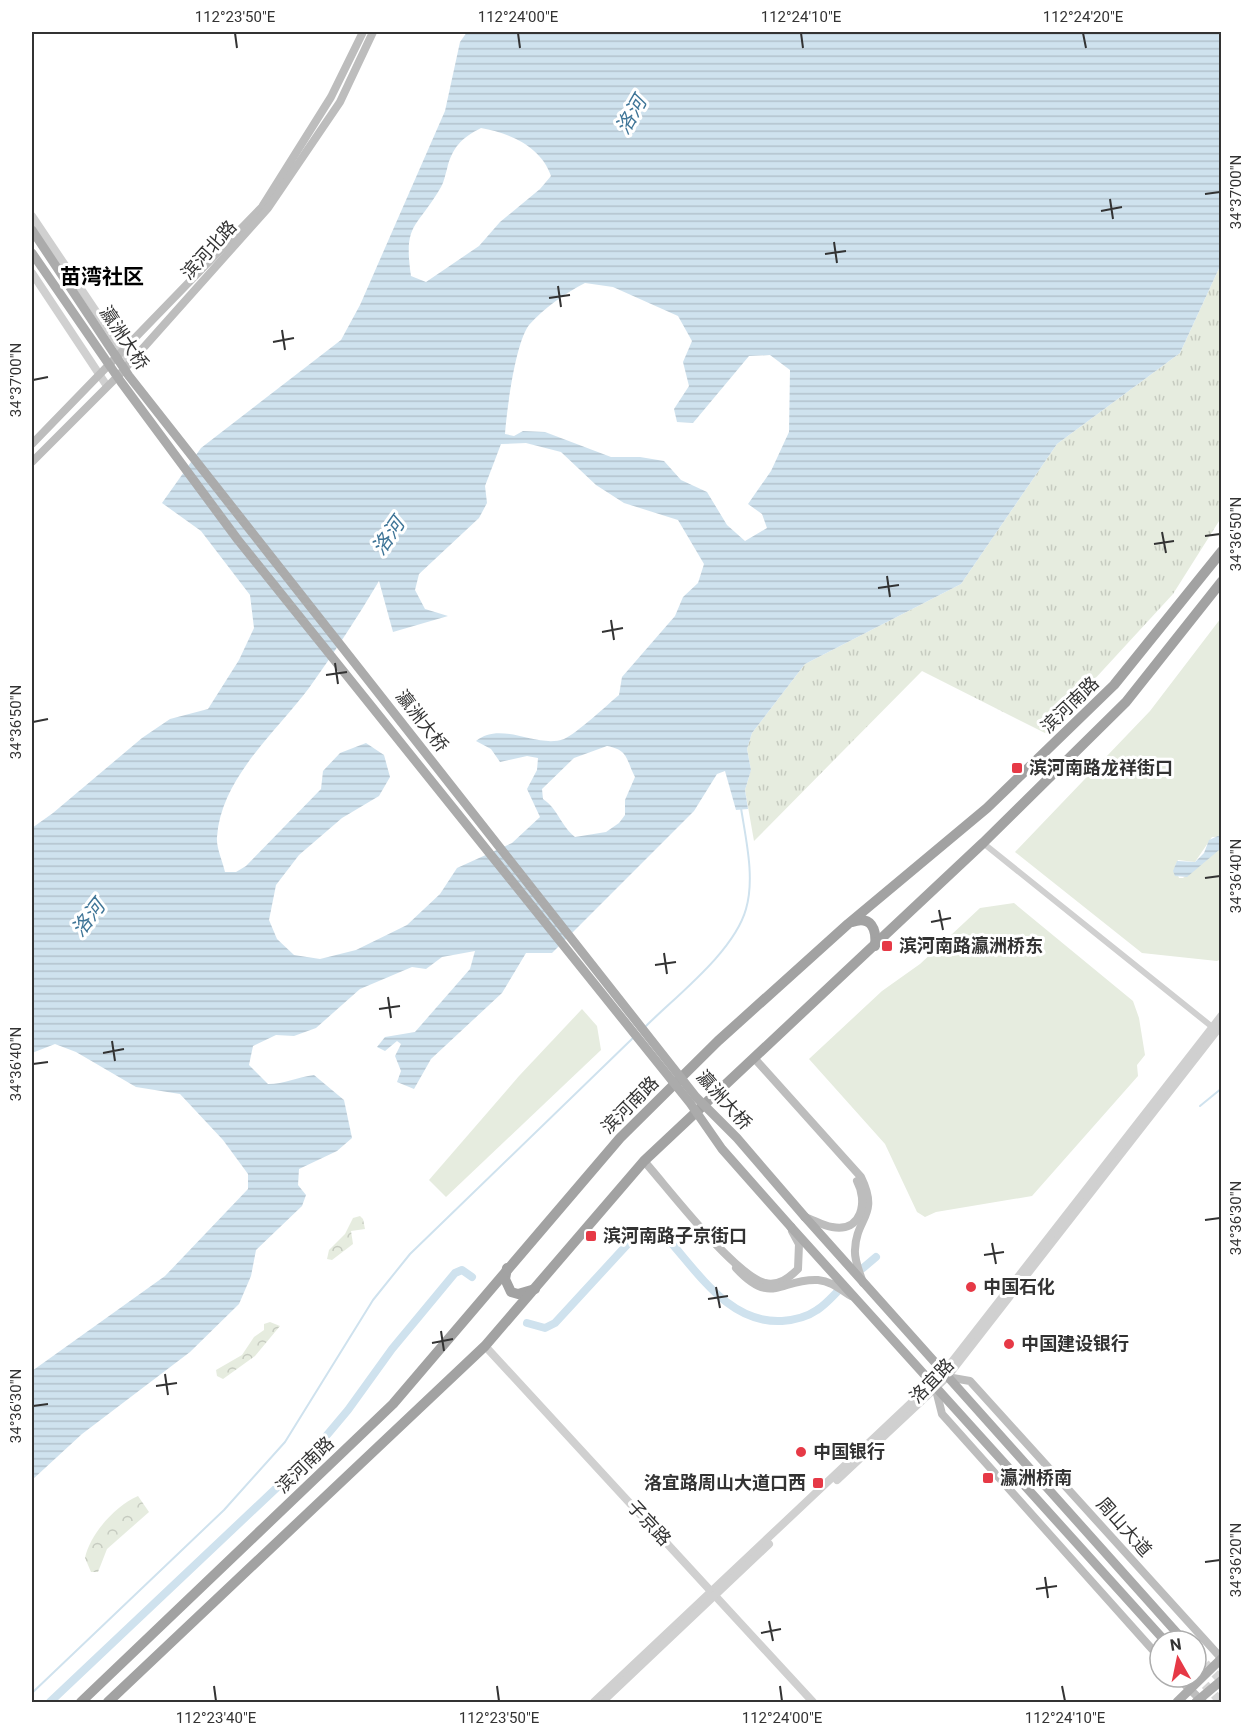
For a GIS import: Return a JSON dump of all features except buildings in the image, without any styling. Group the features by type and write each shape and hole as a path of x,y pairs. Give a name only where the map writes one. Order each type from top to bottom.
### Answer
{"highway":[{"name":"滨河南路","path":"81,1702 393,1404 620,1138 718,1041 848,924 987,808 1114,685 1221,551"},
{"name":"滨河南路","path":"108,1702 485,1346 644,1161 875,946 1126,702 1221,581"},
{"path":"848,924 864,920 872,924 875,930 875,946"},
{"path":"507,1268 505,1279 511,1292 518,1294 535,1289"}],"main road":[{"name":"滨河北路","path":"32,444 262,207 332,97 363,32"},
{"name":"滨河北路","path":"32,462 130,362 268,208 339,102 373,32"},
{"name":"瀛洲大桥","path":"32,230 129,376 257,540 696,1097 737,1138 805,1217"},
{"name":"瀛洲大桥","path":"32,253 121,382 238,540 690,1103 722,1149 791,1227"},
{"path":"755,1059 861,1177 870,1203 855,1251 864,1286"},
{"path":"644,1161 745,1278 761,1287 779,1289 816,1280 829,1282 853,1297"},
{"path":"805,1217 834,1228 853,1223 860,1216 863,1197 846,1162"},
{"name":"周山大道","path":"805,1217 864,1286 1173,1629"},
{"path":"723,1251 753,1276 766,1283 780,1282 798,1269 799,1244 791,1227"},
{"path":"791,1227 934,1388 952,1404 1154,1629"},
{"name":"周山大道","path":"946,1375 970,1382 1221,1659"},
{"path":"934,1388 942,1414 1148,1644"},
{"path":"1190,1624 1191,1629"},
{"path":"1177,1702 1221,1659"},
{"path":"1191,1690 1200,1701 1221,1680"}],"street":[{"path":"32,216 130,362"},
{"path":"32,273 107,386"},
{"path":"983,843 1217,1027"},
{"name":"洛宜路","path":"594,1702 946,1375 1217,1027 1221,1015"},
{"name":"子京路","path":"485,1346 813,1702"},
{"name":"洛宜路","path":"602,1702 713,1592"}],"green space":[{"path":"1221,264 1221,518 1173,594 1045,733 922,671 754,841 745,790 751,770 747,749 752,733 805,664 961,584 1057,444 1180,353"},
{"path":"1221,618 1221,837 1212,837 1195,862 1178,860 1175,866 1179,878 1183,878 1221,846 1221,959 1217,961 1142,953 1015,852 1150,711"},
{"path":"1014,903 1133,1001 1139,1018 1145,1055 1137,1065 1138,1076 1032,1196 936,1212 925,1217 917,1212 885,1144 809,1059 882,991 920,964 980,908"},
{"path":"582,1009 597,1026 601,1050 446,1197 429,1180 519,1076"},
{"path":"360,1216 365,1229 351,1231 353,1244 332,1260 327,1259 329,1250 345,1234 353,1218"},
{"path":"270,1322 280,1326 255,1356 223,1379 217,1376 216,1370 242,1355 254,1337 264,1330 264,1324"},
{"path":"138,1496 149,1512 107,1549 98,1572 91,1572 85,1558 92,1539 113,1513"}],"water":[{"name":"洛河","path":"467,32 1221,32 1221,264 1180,353 1057,444 961,584 805,664 752,733 747,749 751,770 745,790 748,809 736,810 725,771 717,774 694,811 552,953 526,953 502,993 431,1059 414,1089 397,1082 401,1071 395,1056 401,1044 397,1041 385,1051 377,1047 385,1037 415,1032 470,969 475,951 442,957 426,969 412,967 360,989 316,1028 294,1036 276,1035 253,1046 249,1065 268,1084 314,1075 344,1100 352,1138 337,1151 299,1169 298,1185 306,1195 302,1206 256,1250 251,1276 239,1304 190,1352 82,1434 32,1480 32,1371 165,1276 248,1189 248,1174 223,1140 180,1094 136,1087 76,1052 55,1044 32,1053 32,828 142,738 170,719 208,709 239,660 254,628 250,595 201,531 162,503 201,448 341,340 360,305 445,111 460,42","holes":["481,128 513,137 540,157 551,176 540,189 500,222 479,246 426,282 411,276 409,258 411,235 442,185 455,149","585,283 613,287 678,316 692,341 683,362 689,386 674,409 677,422 693,423 749,356 770,355 790,370 789,432 771,471 748,504 762,514 767,528 745,541 727,525 707,492 681,480 664,461 640,457 611,457 545,432 523,431 514,436 505,434 512,377 524,334 541,313","526,443 561,452 596,485 624,503 678,520 704,564 698,583 683,597 675,616 622,677 619,695 576,731 564,739 553,741 496,733 486,735 476,741 491,749 500,762 527,756 538,758 537,770 527,789 540,817 512,843 457,868 440,894 407,925 356,950 320,959 294,955 277,939 269,920 276,885 299,855 342,818 379,796 390,777 384,755 366,743 340,753 323,771 321,789 246,866 236,872 225,872 217,841 221,815 228,795 252,757 309,688 379,581 393,632 448,616 425,609 415,590 419,574 479,518 487,503 485,486 501,444","607,746 614,748 623,753 635,777 625,800 625,815 619,823 606,832 575,837 543,799 542,789 574,758"]},
{"path":"1218,836 1222,837 1219,850 1187,877 1175,876 1173,871 1177,861 1195,862 1204,853 1209,840"}],"waterway":[{"path":"645,1027 717,957 739,925 746,909 750,885 749,859 741,808"},
{"path":"32,1693 224,1510 285,1442 373,1300 410,1254 634,1037"},
{"path":"1200,1106 1222,1088"},
{"path":"527,1323 545,1328 555,1323 636,1235 648,1231 655,1231 666,1237 703,1280 730,1305 763,1320 782,1321 805,1316 820,1308 838,1291"},
{"path":"863,1268 876,1257"},
{"path":"50,1702 306,1460 348,1410 392,1349 455,1273 462,1270 472,1277"}],"tunnel":[{"path":"1208,1666 1222,1681"},
{"path":"1208,1688 1221,1702"}],"place":[{"name":"滨河南路龙祥街口","path":"1017,768"},
{"name":"滨河南路瀛洲桥东","path":"887,946"},
{"name":"滨河南路子京街口","path":"591,1236"},
{"name":"中国石化","path":"971,1287"},
{"name":"中国建设银行","path":"1009,1344"},
{"name":"中国银行","path":"801,1452"},
{"name":"瀛洲桥南","path":"988,1478"},
{"name":"洛宜路周山大道口西","path":"818,1483"}],"district":[{"name":"苗湾社区","path":"102,277"}]}
